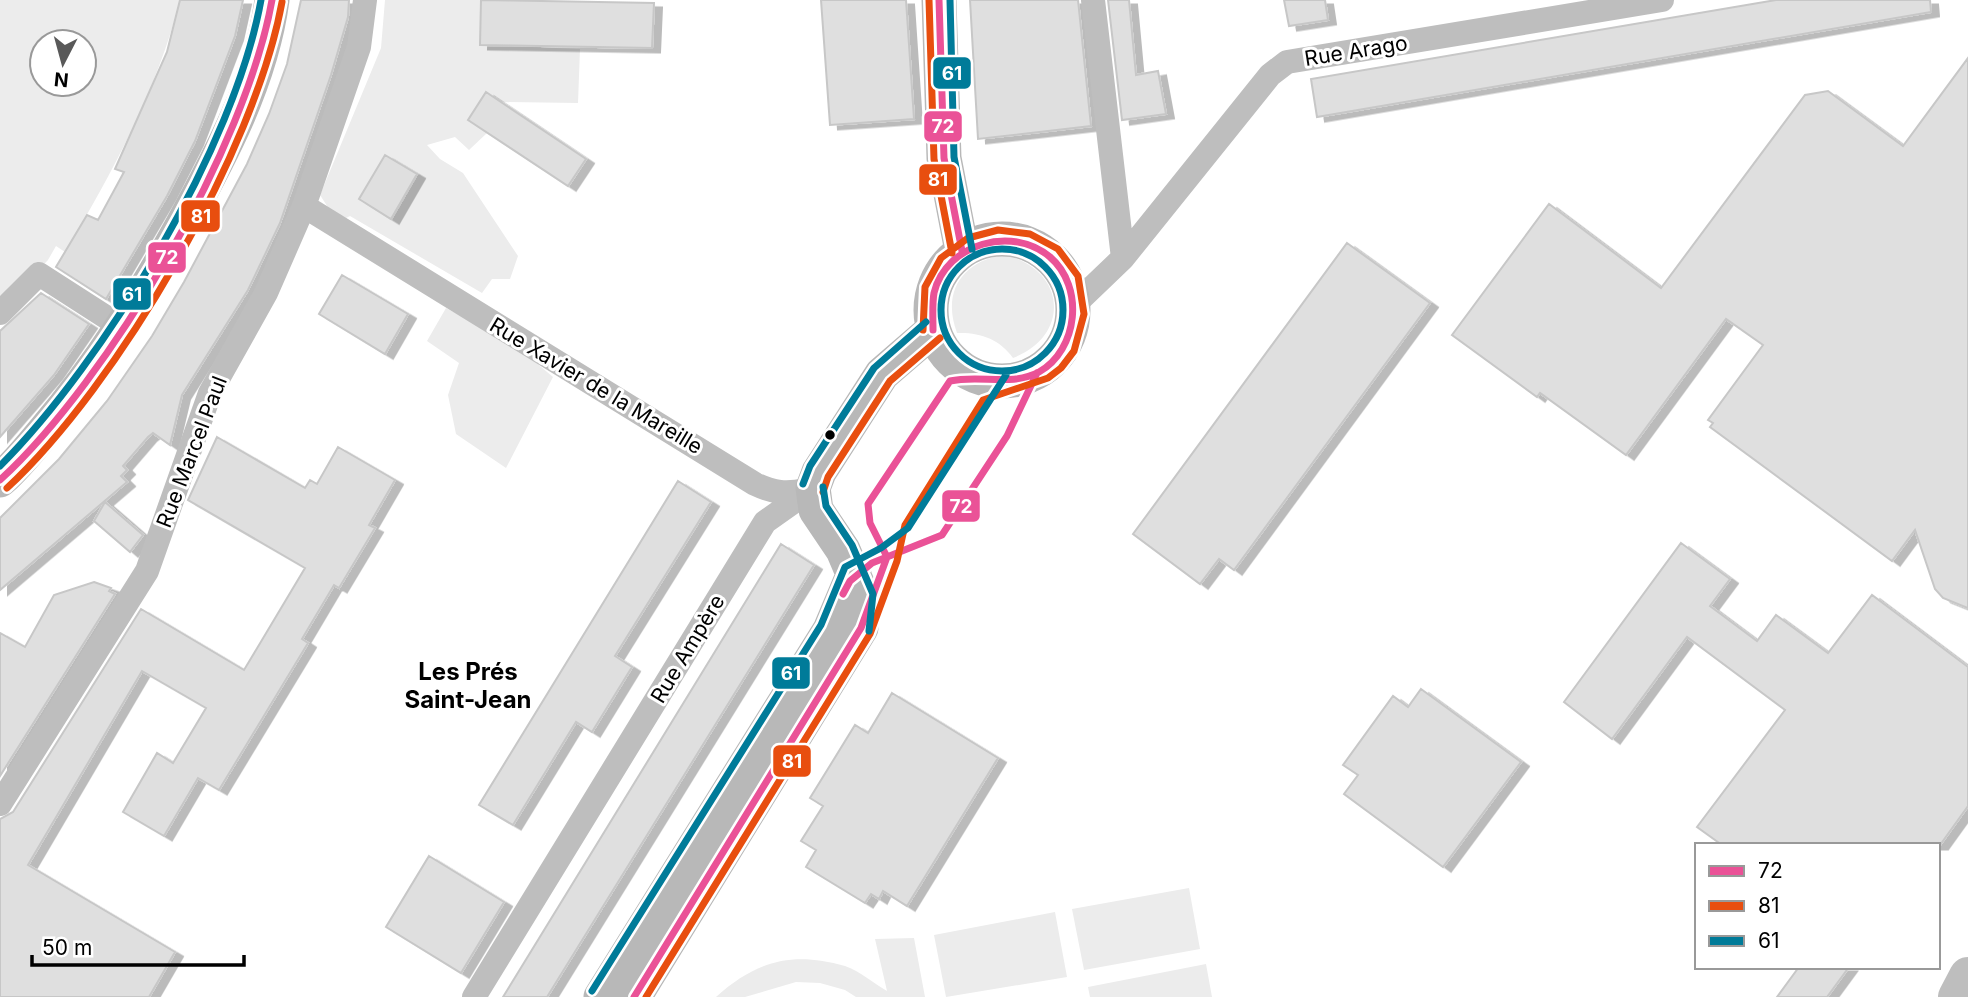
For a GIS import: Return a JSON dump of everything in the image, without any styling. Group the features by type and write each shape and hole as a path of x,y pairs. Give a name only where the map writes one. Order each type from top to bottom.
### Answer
{"main road":[{"path":"1957,997 1968,976"}],"street":[{"path":"0,480 67,405 123,328 215,166 236,122 268,33 272,0"},
{"name":"Rue Marcel Paul","path":"0,804 148,571 210,393 266,293 304,206 359,47 365,0"},
{"path":"939,0 944,159 962,251"},
{"path":"1093,0 1122,258"},
{"name":"Rue Arago","path":"1074,305 1122,258 1270,75 1287,62 1662,0"},
{"name":"Rue Xavier de la Mareille","path":"304,206 755,484 773,493 788,494 813,488"},
{"path":"988,240 1015,240 1041,250 1059,267 1071,289 1074,305 1073,321 1062,350 1037,373 1015,381 994,382 963,371 941,347 933,330 931,299 938,278 962,251 988,240"},
{"path":"0,313 39,274 123,328"},
{"name":"Rue Ampère","path":"474,997 765,522 813,488 833,450 882,374 933,330"},
{"path":"634,997 860,628 863,597 844,550 816,510 813,488"},
{"path":"601,997 830,630 854,573"}],"shaded area":[{"path":"0,0 180,0 159,66 132,130 65,252 56,246 48,260 0,310"},
{"path":"385,0 481,0 480,45 580,49 578,103 500,102 468,120 487,133 469,150 455,137 427,145 440,159 463,173 518,256 510,279 492,279 482,293 350,216 346,218 329,209 320,195 381,48","holes":["385,155 417,174 391,218"]},
{"path":"1003,255 1024,262 1039,273 1049,287 1054,302 1053,318 1045,334 1032,347 1013,358 995,341 973,334 957,333 953,318 954,293 966,272 988,259"},
{"path":"446,308 515,345 553,377 506,468 456,434 448,395 459,363 427,341"},
{"path":"1189,888 1200,949 1084,970 1072,909"},
{"path":"1055,912 1067,977 946,997 934,935"},
{"path":"914,938 925,997 856,997 845,990 820,983 796,982 745,997 716,997 760,967 776,962 808,959 845,966 887,991 875,939"},
{"path":"1206,964 1212,997 1090,997 1088,987"}],"building":[{"path":"180,0 243,0 235,36 195,141 167,196 106,299 56,267 87,215 98,220 124,172 115,169 167,52"},
{"path":"301,0 349,0 348,17 331,75 280,223 248,290 182,395 170,445 153,433 148,437 123,466 127,470 121,476 127,482 0,590 0,518 59,459 107,401 152,336 184,282 247,164 269,114 287,64"},
{"path":"481,0 654,3 652,48 480,45"},
{"path":"821,0 906,0 914,119 830,125"},
{"path":"970,0 1078,0 1091,126 978,139"},
{"path":"1108,0 1129,0 1136,75 1158,71 1166,114 1122,120"},
{"path":"1284,0 1325,0 1328,20 1289,26"},
{"path":"1776,0 1930,0 1931,12 1317,117 1311,79"},
{"path":"1968,58 1968,608 1943,598 1935,589 1915,530 1892,561 1710,427 1713,423 1708,420 1763,345 1726,319 1626,455 1540,393 1537,397 1452,335 1549,204 1661,288 1805,95 1828,91 1903,146"},
{"path":"486,92 586,159 568,186 468,120"},
{"path":"385,155 417,174 391,219 359,199"},
{"path":"1347,243 1430,303 1234,570 1219,559 1200,584 1133,534"},
{"path":"342,275 408,314 385,354 319,314"},
{"path":"41,293 89,324 54,375 0,437 0,331"},
{"path":"217,437 305,488 310,480 317,484 338,447 395,480 369,525 375,528 339,588 334,585 302,639 308,643 219,790 198,778 164,836 123,812 157,753 173,763 206,708 142,671 28,865 175,952 149,997 0,997 0,819 13,812 141,609 244,670 305,568 188,500"},
{"path":"678,481 711,502 615,656 632,667 592,732 576,722 513,825 479,805"},
{"path":"105,502 143,535 130,552 94,521"},
{"path":"1681,543 1730,579 1710,606 1757,641 1776,615 1828,653 1872,595 1968,667 1968,806 1940,845 1719,843 1697,827 1785,710 1687,637 1612,739 1564,702"},
{"path":"781,544 814,565 547,997 503,997"},
{"path":"94,582 111,588 109,591 115,594 0,776 0,633 25,647 54,595"},
{"path":"1421,689 1521,762 1443,867 1344,794 1358,775 1343,765 1393,696 1408,707"},
{"path":"892,693 998,758 907,906 883,891 879,899 871,894 865,903 806,867 816,850 801,841 823,806 810,798 855,725 868,733"},
{"path":"429,856 504,902 461,973 386,927"},
{"path":"1798,969 1848,969 1827,997 1777,997"}],"transit line":[{"name":"61","path":"0,466 40,422 81,369 122,311 160,248 195,184 224,120 247,58 261,0"},
{"name":"72","path":"0,480 42,436 85,383 128,322 168,257 204,190 234,123 257,59 272,0"},
{"name":"81","path":"929,0 934,159 952,253"},
{"name":"72","path":"939,0 944,158 962,251"},
{"name":"61","path":"950,0 954,157 972,249"},
{"name":"81","path":"7,488 50,444 93,390 136,328 176,262 212,194 243,126 267,61 282,2"},
{"name":"81","path":"646,997 870,634 897,561 905,525 983,400 1048,378 1061,368 1074,351 1084,314 1078,276 1058,249 1030,234 998,230 968,238 941,258 925,287 923,330"},
{"name":"72","path":"634,997 861,628 887,557 870,523 868,504 950,381 1017,379 1039,372 1052,362 1069,334 1072,318 1069,285 1050,257 1035,247 1018,242 983,244 966,251 952,262 941,276 934,293 933,330"},
{"name":"61","path":"1002,249 1025,254 1045,267 1058,287 1063,310 1058,333 1045,353 1025,366 1002,371 979,366 959,353 946,333 941,310 946,287 959,267 979,254 1002,249"},
{"name":"61","path":"803,484 810,466 874,368 926,322"},
{"name":"81","path":"823,492 828,477 890,381 940,338"},
{"name":"72","path":"843,594 850,581 872,563 942,535 1007,436 1037,373"},
{"name":"61","path":"592,991 821,625 845,567 881,548 908,528 1006,375"},
{"name":"61","path":"823,487 826,506 852,545 873,594 869,631"}],"district":[{"name":"Les Prés Saint-Jean","path":"468,686"}]}
